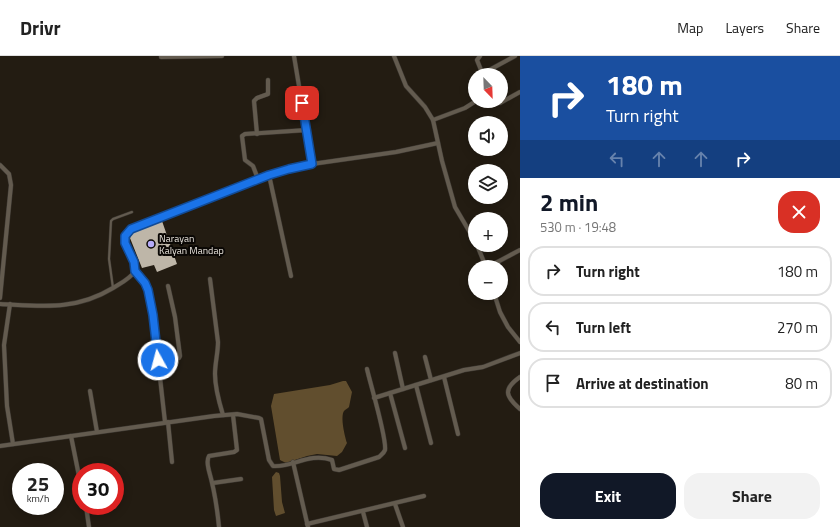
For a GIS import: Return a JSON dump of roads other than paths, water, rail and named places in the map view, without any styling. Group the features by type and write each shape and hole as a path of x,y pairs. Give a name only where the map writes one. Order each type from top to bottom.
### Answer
{"street":[{"path":"161,57 222,56"},
{"path":"294,56 312,164"},
{"path":"394,56 406,86 425,107 433,120 455,207 468,229"},
{"path":"479,68 476,60 480,56"},
{"path":"494,68 515,56"},
{"path":"257,134 254,101 256,98 268,94 268,80"},
{"path":"508,99 520,92"},
{"path":"433,120 468,106"},
{"path":"258,179 253,166 245,160 242,138 243,135 307,130"},
{"path":"172,462 153,315 148,290 145,283 135,271 134,262 125,243 125,236 128,232 258,179 289,169 312,164 374,156 438,143"},
{"path":"0,165 9,174 11,185 0,298"},
{"path":"269,175 291,276"},
{"path":"501,260 520,250"},
{"path":"0,304 38,306 69,305 90,299 113,288 128,279 135,271"},
{"path":"210,279 218,342 218,351 215,364 216,386 223,415"},
{"path":"158,360 179,358 180,356 175,317 168,286"},
{"path":"496,300 500,312 508,327 520,342"},
{"path":"10,304 4,345 8,406 13,444"},
{"path":"395,353 403,389"},
{"path":"374,398 464,370 494,364 520,353"},
{"path":"425,357 431,380"},
{"path":"0,446 233,414 255,417 261,420 269,460 273,466 307,458 330,459 332,460 334,469 339,470 379,457 385,450 367,369"},
{"path":"444,376 458,434"},
{"path":"520,377 512,383 508,392 510,399 520,409"},
{"path":"416,385 431,443"},
{"path":"90,392 97,432"},
{"path":"390,393 405,448"},
{"path":"219,527 216,496 207,464 207,458 209,456 234,452 237,450 233,414"},
{"path":"71,436 76,463"},
{"path":"293,462 308,526 424,496"},
{"path":"213,483 241,479"},
{"path":"395,504 403,527"},
{"path":"363,512 368,527"},
{"path":"87,515 89,527"}],"lane":[{"path":"113,288 109,259 110,222 113,219 132,212"}],"place":[{"name":"Narayan Kalyan Mandap","path":"151,244"}]}
